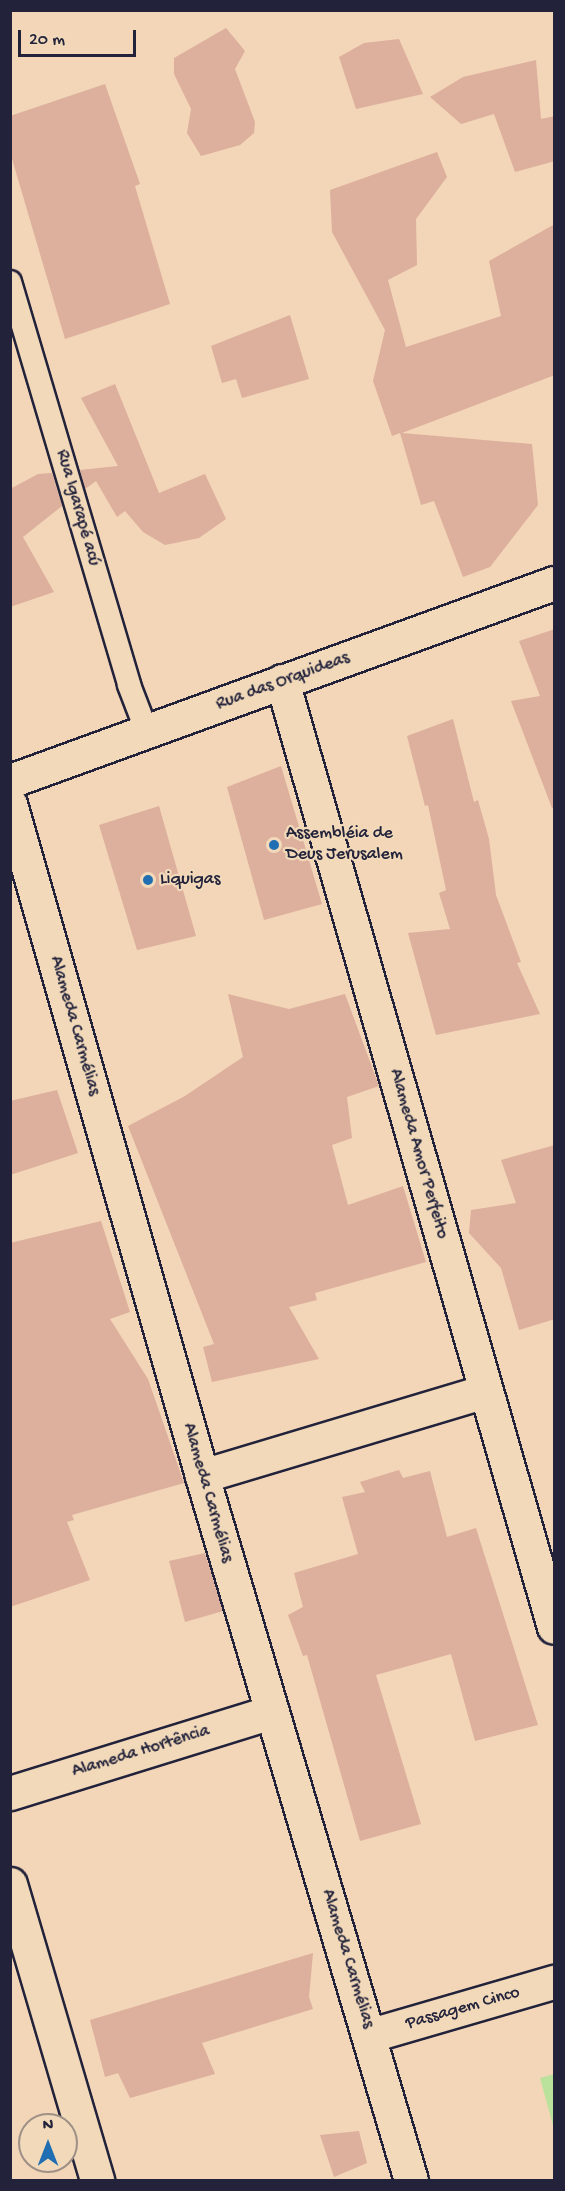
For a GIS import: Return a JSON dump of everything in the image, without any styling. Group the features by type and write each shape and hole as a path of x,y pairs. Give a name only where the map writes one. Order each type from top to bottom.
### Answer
{"street":[{"name":"Rua das Orquideas","path":"10,781 555,583"},
{"name":"Alameda Amor Perfeito","path":"282,681 555,1627"},
{"name":"Alameda Carmélias","path":"10,804 202,1476 370,2036 411,2181"},
{"path":"202,1476 486,1391"},
{"name":"Alameda Hortência","path":"10,1793 272,1712"},
{"path":"10,1884 97,2181"},
{"name":"Passagem Cinco","path":"370,2036 555,1982"}],"lane":[{"name":"Rua Igarapé acú","path":"10,282 129,685 147,732"}],"green space":[{"path":"554,2074 554,2129 540,2078"}],"building":[{"path":"226,28 245,51 235,69 255,122 254,133 240,145 201,156 187,133 191,109 174,74 174,58"},
{"path":"399,39 423,94 356,109 339,57 364,43"},
{"path":"536,60 541,119 555,116 555,161 515,172 494,114 461,124 430,97 463,77"},
{"path":"105,84 140,184 135,186 170,304 65,339 10,152 10,116"},
{"path":"437,152 447,177 416,219 417,265 388,280 406,347 501,316 489,261 555,224 555,375 402,433 532,444 538,505 490,567 463,577 434,501 421,505 400,433 392,436 373,381 385,330 332,232 330,190"},
{"path":"290,315 309,379 242,398 236,379 222,383 211,346"},
{"path":"115,384 159,493 205,474 226,519 199,538 165,545 143,532 125,511 117,517 96,481 85,489 80,470 118,466 81,398"},
{"path":"52,473 62,506 23,537 54,592 10,607 10,489 38,474"},
{"path":"555,629 555,808 552,808 511,701 540,696 519,641"},
{"path":"453,719 474,802 478,800 489,839 496,895 521,962 517,963 540,1014 436,1035 408,933 450,929 439,893 446,890 428,805 425,806 407,736"},
{"name":"Assembléia de Deus Jerusalem","path":"281,766 322,904 264,920 227,787"},
{"name":"Liquigas","path":"159,806 196,936 137,950 99,825"},
{"path":"228,994 289,1009 345,994 379,1086 347,1097 352,1138 332,1145 348,1205 403,1186 426,1262 315,1293 317,1300 289,1307 319,1359 212,1382 203,1347 214,1344 128,1126 185,1096 243,1057"},
{"path":"57,1090 78,1153 10,1175 10,1101"},
{"path":"555,1145 555,1319 519,1330 501,1268 469,1233 471,1210 516,1203 501,1160"},
{"path":"101,1221 130,1312 110,1319 148,1379 184,1483 72,1515 74,1520 67,1522 90,1580 10,1607 10,1243"},
{"path":"399,1470 403,1478 430,1471 447,1537 476,1528 538,1725 475,1741 451,1654 376,1675 421,1824 360,1841 307,1655 303,1656 288,1615 303,1607 294,1573 358,1554 342,1497 365,1492 360,1482"},
{"path":"205,1553 223,1611 185,1622 169,1561"},
{"path":"313,1953 309,1997 313,2009 202,2043 215,2074 130,2098 118,2073 105,2077 90,2020"},
{"path":"359,2131 367,2163 334,2177 320,2135"}],"place":[{"name":"Assembléia de Deus Jerusalem","path":"274,845"},
{"name":"Liquigas","path":"148,880"}]}
